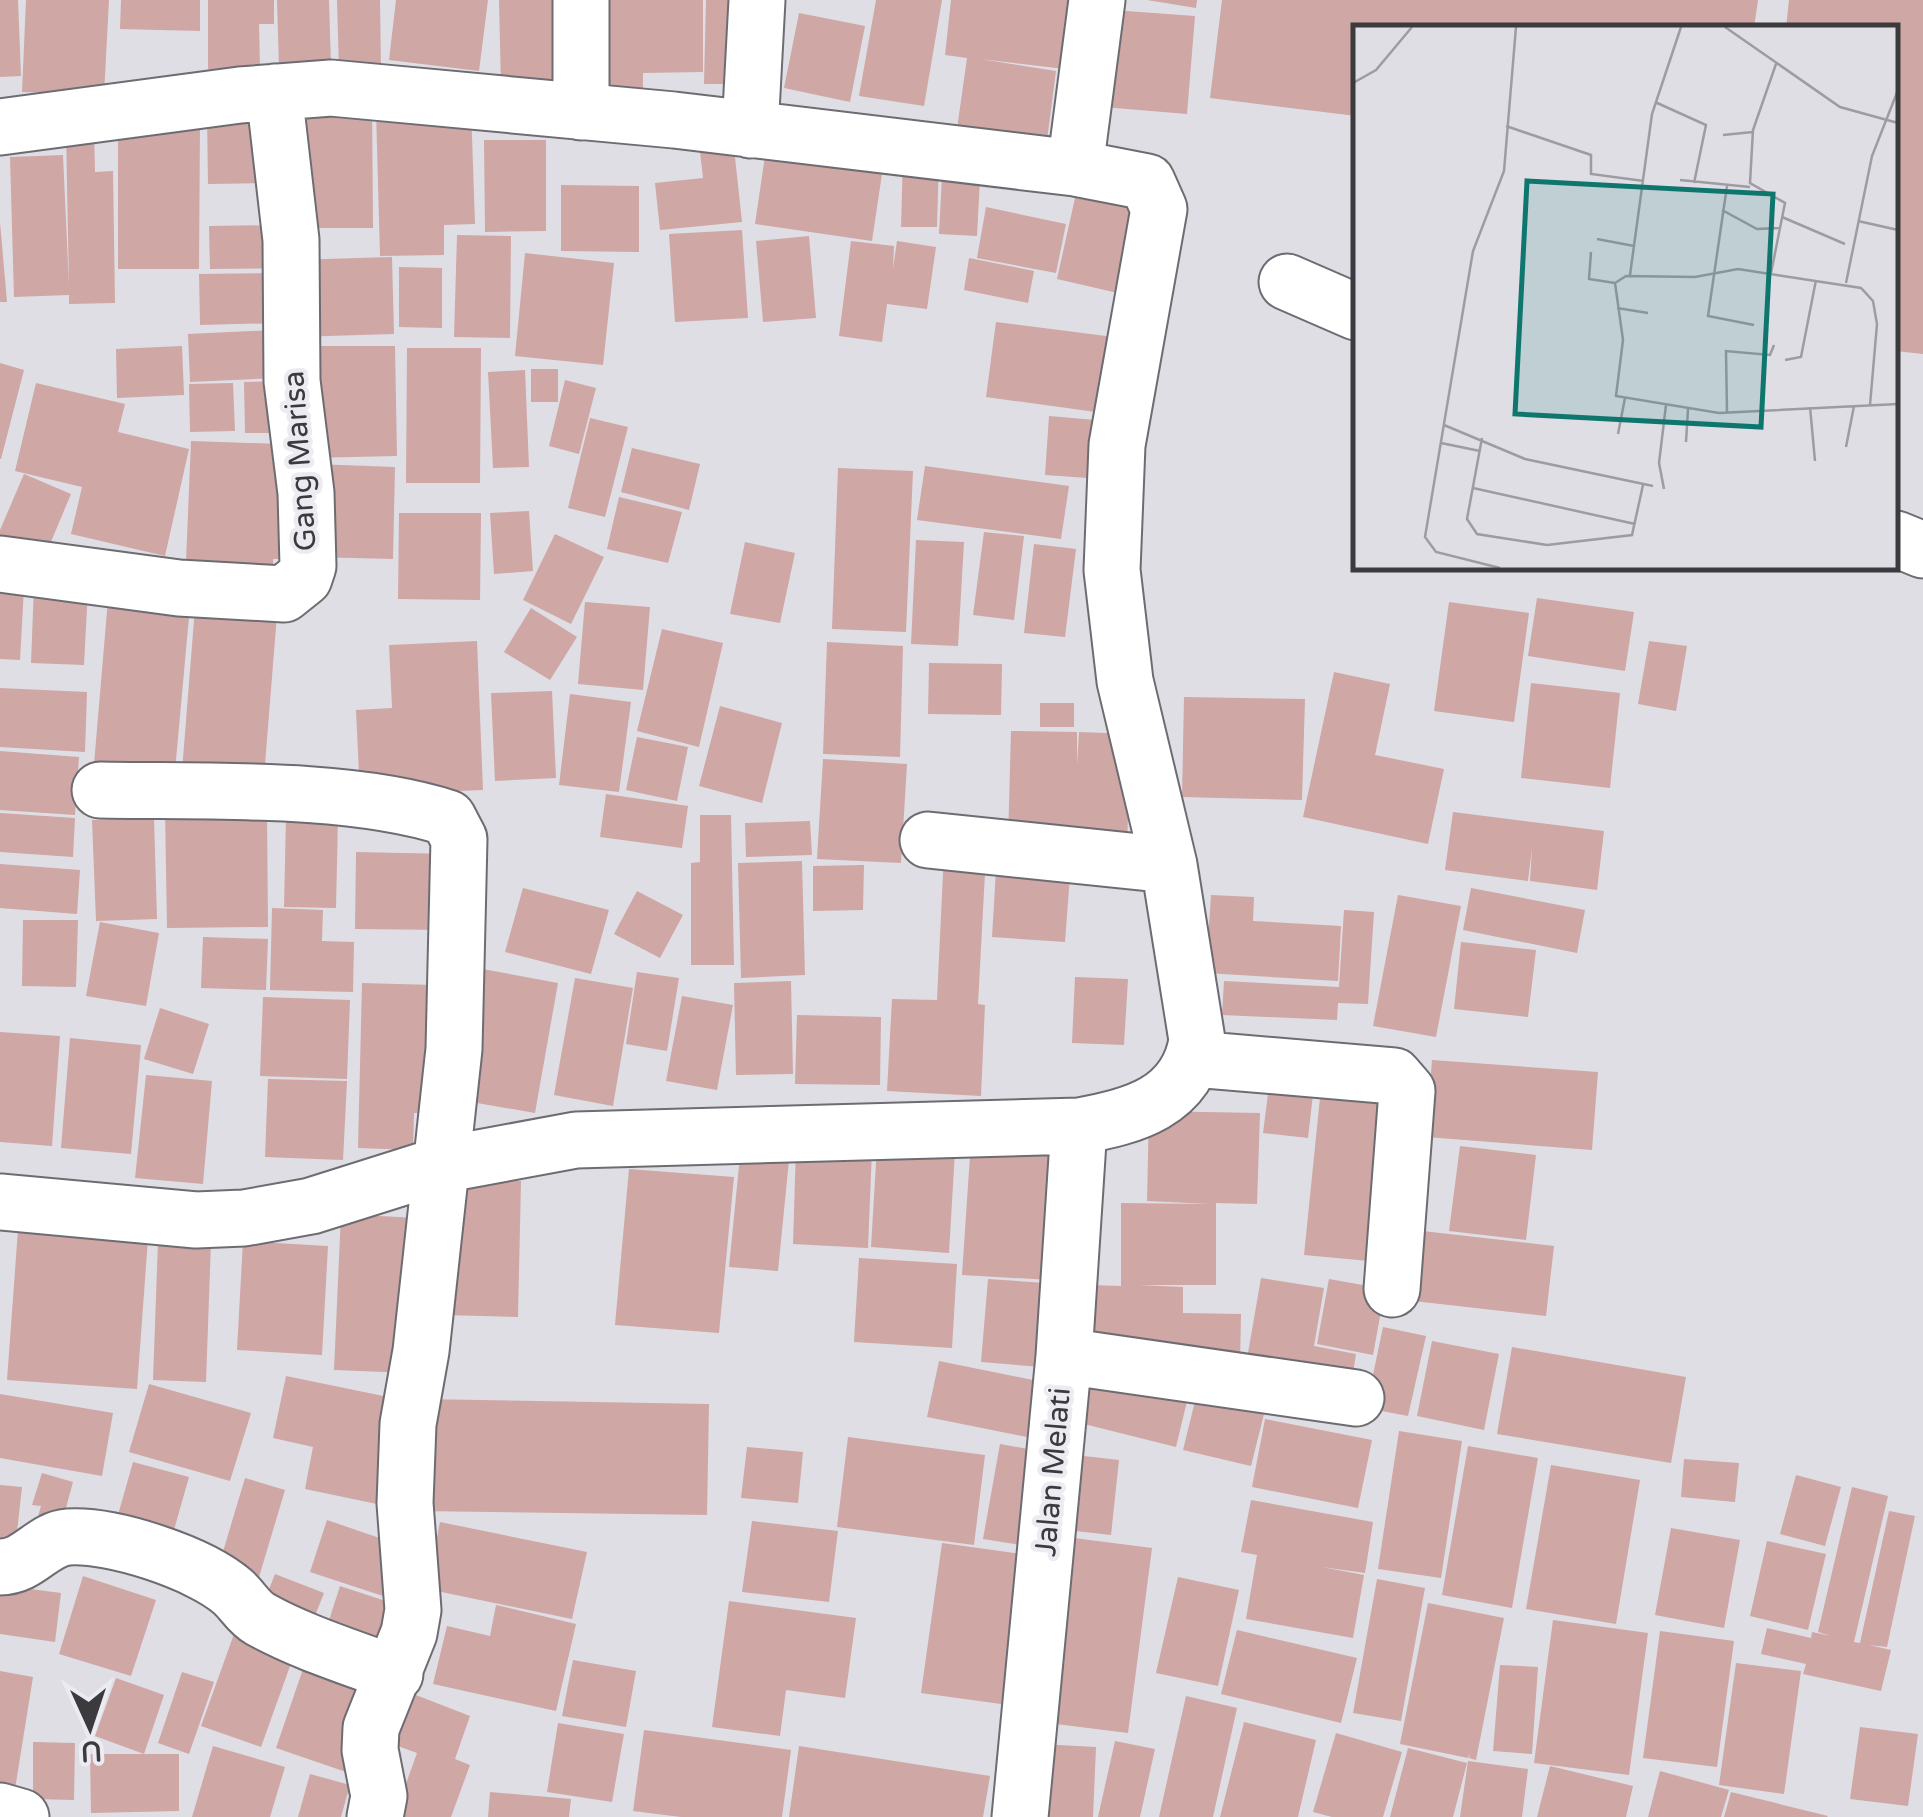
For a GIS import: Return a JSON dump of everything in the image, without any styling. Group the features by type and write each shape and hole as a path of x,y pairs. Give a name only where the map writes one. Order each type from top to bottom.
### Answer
{"street":[{"path":"581,0 581,112"},
{"path":"750,130 757,0"},
{"path":"1075,168 1098,0"},
{"path":"0,127 331,88 750,130 1075,168 1140,178 1151,186 1158,203 1120,426 1112,570 1125,681 1168,865 1196,1022 1194,1059 1184,1078 1155,1105 1117,1120 1079,1126 576,1140 441,1164 311,1206 244,1218 196,1220 0,1202"},
{"name":"Gang Marisa","path":"0,564 179,588 284,594 304,578 308,566 306,493 292,381 291,240 274,92"},
{"path":"1286,282 1353,311"},
{"path":"1898,541 1923,550"},
{"path":"100,790 256,794 392,804 448,818 459,839 462,869 454,1049 421,1351 408,1424 406,1503 413,1610 395,1674 370,1738 380,1796 376,1817"},
{"path":"928,840 1168,865"},
{"path":"1194,1059 1394,1076 1403,1082 1407,1092 1392,1289"},
{"name":"Jalan Melati","path":"1020,1817 1064,1356 1079,1126"},
{"path":"1064,1356 1356,1398"},
{"path":"0,1567 34,1557 48,1543 65,1537 110,1540 184,1564 232,1591 259,1619 395,1674"},
{"path":"0,1811 22,1817"}],"building":[{"path":"0,0 18,0 21,76 0,77"},
{"path":"26,0 109,0 104,95 22,92"},
{"path":"121,0 200,0 200,31 120,29"},
{"path":"208,0 274,0 274,24 259,24 260,68 208,69"},
{"path":"277,0 329,0 331,66 279,68"},
{"path":"337,0 380,0 381,70 339,71"},
{"path":"396,0 488,0 479,71 389,60"},
{"path":"499,0 572,0 574,85 501,87"},
{"path":"605,0 703,0 703,72 643,73 643,91 605,91"},
{"path":"706,0 736,0 735,84 704,84"},
{"path":"876,0 942,0 924,106 859,96"},
{"path":"951,0 1082,0 1073,70 980,59 1056,71 1046,148 956,136 967,58 945,55"},
{"path":"1147,0 1197,0 1196,8"},
{"path":"1222,0 1758,0 1754,25 1353,25 1353,116 1210,98"},
{"path":"1789,0 1923,0 1923,354 1898,351 1898,25 1786,25"},
{"path":"1112,10 1195,16 1187,114 1103,107"},
{"path":"799,13 865,26 850,102 784,88"},
{"path":"298,97 372,97 373,228 297,228"},
{"path":"471,107 475,224 444,225 444,255 380,256 376,110"},
{"path":"267,112 268,183 208,184 207,113"},
{"path":"118,123 200,123 199,269 118,269"},
{"path":"66,132 94,132 95,172 113,171 115,303 69,304 69,295 14,297 10,157 63,155 69,286"},
{"path":"733,139 742,222 660,230 655,183 703,178 699,143"},
{"path":"484,140 546,140 546,231 485,232"},
{"path":"766,149 883,167 872,241 755,224"},
{"path":"903,156 939,157 937,227 901,227"},
{"path":"943,158 981,160 977,236 939,234"},
{"path":"1079,180 1145,195 1122,294 1057,279"},
{"path":"561,185 639,186 639,252 561,251"},
{"path":"986,207 1066,224 1056,273 977,258"},
{"path":"0,222 7,302 0,302"},
{"path":"284,225 285,268 210,269 209,226"},
{"path":"742,230 748,318 675,322 669,234"},
{"path":"457,235 511,236 510,338 454,337"},
{"path":"809,236 816,318 763,322 756,241"},
{"path":"851,241 894,246 893,269 897,241 936,247 927,309 887,304 882,342 839,336"},
{"path":"525,253 614,263 603,365 515,356"},
{"path":"392,257 394,334 294,337 292,260"},
{"path":"969,258 1034,271 1028,303 964,290"},
{"path":"399,267 442,268 442,328 399,327"},
{"path":"277,273 279,323 200,325 199,274"},
{"path":"996,322 1114,337 1103,413 986,397"},
{"path":"274,330 276,378 190,382 188,334"},
{"path":"182,346 184,395 117,398 116,349"},
{"path":"306,346 395,346 397,456 307,458"},
{"path":"407,348 481,348 480,483 406,483"},
{"path":"0,363 24,370 1,459 0,459"},
{"path":"531,369 558,369 558,402 531,402"},
{"path":"525,370 529,467 493,468 488,372"},
{"path":"565,380 596,388 579,454 549,446"},
{"path":"288,381 289,433 245,433 244,382"},
{"path":"36,383 125,404 118,432 189,449 165,556 71,534 82,487 15,471"},
{"path":"233,383 235,431 190,432 189,384"},
{"path":"1049,416 1107,421 1102,479 1045,475"},
{"path":"590,418 628,427 605,517 568,508"},
{"path":"191,441 281,444 298,559 273,559 273,588 185,586"},
{"path":"632,448 700,464 689,510 621,492"},
{"path":"314,464 395,467 393,559 312,557"},
{"path":"925,466 1069,486 1061,539 917,520"},
{"path":"838,468 913,471 906,632 832,629"},
{"path":"24,474 71,494 40,568 0,551 0,530"},
{"path":"619,497 682,512 668,563 607,549"},
{"path":"529,511 533,571 494,574 490,513"},
{"path":"399,513 481,513 480,600 398,599"},
{"path":"984,532 1024,536 1014,620 973,615"},
{"path":"555,534 604,557 571,624 523,600"},
{"path":"916,540 964,542 958,646 911,644"},
{"path":"745,542 795,553 780,623 730,614"},
{"path":"1034,544 1076,549 1065,637 1024,633"},
{"path":"0,586 24,588 20,660 0,659"},
{"path":"34,586 88,589 84,665 31,663"},
{"path":"109,588 191,595 175,771 94,764"},
{"path":"196,595 278,602 264,777 182,771"},
{"path":"1537,598 1634,612 1625,671 1528,656"},
{"path":"585,602 650,607 643,690 578,684"},
{"path":"1449,602 1529,613 1514,722 1434,711"},
{"path":"531,608 577,637 550,680 504,652"},
{"path":"662,629 723,643 699,747 637,731"},
{"path":"477,641 483,790 360,795 356,710 392,708 389,645"},
{"path":"1649,641 1687,646 1676,711 1638,704"},
{"path":"827,642 903,646 900,757 823,754"},
{"path":"929,663 1002,664 1001,715 928,714"},
{"path":"1334,672 1390,684 1375,755 1444,769 1428,844 1303,817"},
{"path":"1531,683 1620,693 1610,788 1521,778"},
{"path":"0,688 87,692 85,752 0,747"},
{"path":"552,691 556,778 495,781 491,693"},
{"path":"570,694 631,702 619,792 559,785"},
{"path":"1184,697 1305,699 1302,800 1182,797"},
{"path":"1040,703 1074,703 1074,727 1040,727"},
{"path":"720,706 782,723 762,803 699,786"},
{"path":"1011,731 1077,732 1077,765 1079,732 1131,734 1127,845 1008,842"},
{"path":"637,737 688,747 677,801 626,790"},
{"path":"0,751 79,757 75,815 0,810"},
{"path":"823,759 907,764 901,863 817,859"},
{"path":"606,794 688,806 682,848 600,837"},
{"path":"267,809 268,927 167,928 165,810"},
{"path":"1453,812 1604,831 1597,890 1530,881 1532,848 1528,881 1445,870"},
{"path":"0,813 75,818 73,857 0,852"},
{"path":"700,815 731,815 734,965 691,965 691,863 700,862"},
{"path":"286,816 338,817 336,908 284,907"},
{"path":"154,818 157,919 96,921 92,820"},
{"path":"810,821 812,855 746,857 745,823"},
{"path":"356,852 450,854 449,930 355,929"},
{"path":"944,852 986,854 978,1004 985,1005 981,1096 887,1091 892,999 937,1000"},
{"path":"802,861 805,975 741,978 738,863"},
{"path":"0,864 80,870 77,914 0,908"},
{"path":"864,865 863,910 813,911 813,866"},
{"path":"996,870 1070,875 1065,942 992,937"},
{"path":"523,888 609,910 591,974 505,952"},
{"path":"1471,888 1585,910 1577,953 1463,930"},
{"path":"637,891 683,915 660,958 614,934"},
{"path":"1211,895 1254,897 1253,921 1341,926 1338,981 1206,973"},
{"path":"1398,895 1461,906 1436,1037 1373,1026"},
{"path":"272,908 323,910 322,941 354,942 353,992 270,990"},
{"path":"1344,910 1374,912 1368,1004 1338,1003 1337,1020 1222,1015 1224,981 1339,987"},
{"path":"23,920 78,920 76,987 22,986"},
{"path":"100,922 159,933 146,1006 86,996"},
{"path":"203,937 268,939 266,990 201,988"},
{"path":"1461,942 1536,950 1528,1017 1454,1009"},
{"path":"477,968 558,983 535,1113 454,1099"},
{"path":"637,972 679,978 667,1051 626,1044"},
{"path":"1075,977 1128,979 1124,1045 1072,1043"},
{"path":"575,978 633,988 613,1106 554,1095"},
{"path":"791,981 793,1074 736,1075 734,983"},
{"path":"362,983 434,985 430,1113 414,1113 413,1150 358,1148"},
{"path":"682,996 733,1005 717,1090 666,1081"},
{"path":"263,997 350,1000 347,1079 260,1076"},
{"path":"160,1008 209,1024 193,1074 144,1059"},
{"path":"797,1015 881,1017 880,1085 795,1084"},
{"path":"0,1032 60,1036 52,1146 0,1142"},
{"path":"70,1038 141,1045 131,1154 61,1148"},
{"path":"1432,1060 1598,1072 1592,1150 1426,1137"},
{"path":"1271,1070 1315,1077 1308,1138 1263,1133"},
{"path":"146,1075 212,1081 203,1184 135,1178"},
{"path":"1322,1078 1386,1085 1369,1261 1304,1255"},
{"path":"268,1079 347,1081 343,1160 265,1157"},
{"path":"1149,1111 1260,1113 1257,1204 1216,1203 1216,1285 1139,1285 1183,1287 1183,1313 1241,1314 1240,1365 1089,1355 1091,1285 1121,1286 1121,1203 1211,1204 1147,1201"},
{"path":"972,1126 1060,1132 1051,1280 962,1275"},
{"path":"796,1146 872,1150 868,1248 793,1244"},
{"path":"877,1146 955,1151 949,1253 871,1247"},
{"path":"1460,1146 1536,1155 1526,1240 1449,1231"},
{"path":"740,1156 789,1160 778,1271 729,1267"},
{"path":"629,1169 734,1177 719,1333 615,1325"},
{"path":"445,1179 521,1181 518,1317 442,1315"},
{"path":"341,1214 418,1218 410,1373 334,1370"},
{"path":"19,1216 149,1225 137,1389 7,1380"},
{"path":"1405,1229 1554,1246 1546,1316 1396,1299"},
{"path":"158,1241 211,1242 206,1382 153,1380"},
{"path":"243,1241 328,1246 322,1355 237,1350"},
{"path":"859,1258 957,1264 952,1348 854,1342"},
{"path":"1261,1278 1324,1288 1314,1346 1356,1354 1350,1393 1244,1376"},
{"path":"988,1279 1059,1284 1053,1368 981,1362"},
{"path":"1329,1279 1385,1289 1373,1355 1317,1344"},
{"path":"1383,1327 1426,1336 1408,1416 1366,1408"},
{"path":"1432,1341 1499,1354 1484,1430 1417,1416"},
{"path":"1512,1347 1686,1377 1671,1463 1497,1434"},
{"path":"939,1361 1043,1382 1032,1438 927,1417"},
{"path":"1094,1366 1190,1389 1176,1447 1080,1423"},
{"path":"286,1376 398,1399 377,1504 305,1489 313,1447 273,1438"},
{"path":"149,1384 251,1413 230,1481 129,1452"},
{"path":"1197,1393 1265,1410 1251,1466 1183,1450"},
{"path":"0,1394 113,1413 102,1476 0,1458"},
{"path":"420,1399 709,1404 707,1515 418,1511"},
{"path":"1265,1419 1372,1440 1358,1508 1252,1487"},
{"path":"1399,1431 1462,1441 1441,1578 1378,1569"},
{"path":"848,1437 985,1455 974,1545 837,1527"},
{"path":"1000,1444 1039,1451 1022,1545 983,1539"},
{"path":"1468,1446 1538,1458 1512,1608 1442,1595"},
{"path":"747,1447 803,1452 798,1503 741,1498"},
{"path":"1066,1454 1119,1460 1111,1535 1058,1529"},
{"path":"1684,1459 1739,1463 1735,1502 1681,1497"},
{"path":"133,1462 189,1477 170,1544 114,1529"},
{"path":"1551,1465 1640,1480 1616,1624 1526,1609"},
{"path":"42,1473 73,1482 60,1530 36,1523 41,1506 32,1505"},
{"path":"1796,1475 1841,1487 1825,1546 1780,1534"},
{"path":"245,1478 285,1490 259,1577 219,1565"},
{"path":"0,1485 22,1487 15,1550 0,1548"},
{"path":"1852,1487 1888,1496 1854,1642 1860,1643 1889,1511 1915,1516 1887,1647 1869,1645 1891,1650 1881,1691 1803,1674 1806,1664 1761,1654 1767,1628 1811,1638 1812,1632 1831,1636 1818,1632"},
{"path":"1251,1500 1373,1522 1365,1573 1322,1567 1364,1575 1353,1638 1246,1619 1257,1555 1241,1552"},
{"path":"327,1520 400,1545 383,1596 310,1572"},
{"path":"752,1521 838,1531 829,1602 742,1592"},
{"path":"440,1522 587,1552 572,1619 427,1589"},
{"path":"1671,1528 1740,1540 1724,1628 1655,1615"},
{"path":"1066,1537 1152,1548 1128,1733 1040,1722"},
{"path":"1767,1541 1826,1554 1808,1630 1750,1616"},
{"path":"942,1543 1028,1555 1008,1705 921,1693"},
{"path":"275,1574 324,1593 313,1621 264,1602"},
{"path":"83,1576 156,1600 131,1676 59,1654"},
{"path":"1178,1577 1239,1590 1218,1686 1156,1673"},
{"path":"1377,1579 1425,1588 1401,1721 1353,1713"},
{"path":"0,1585 61,1593 55,1642 0,1634"},
{"path":"340,1586 401,1606 384,1658 323,1639"},
{"path":"729,1601 856,1618 845,1698 786,1690 780,1736 712,1727"},
{"path":"1428,1603 1504,1618 1476,1760 1469,1758 1470,1753 1468,1758 1400,1744"},
{"path":"496,1605 576,1624 556,1711 433,1684 447,1626 490,1636"},
{"path":"1553,1620 1648,1633 1629,1775 1534,1763"},
{"path":"1237,1630 1357,1658 1341,1723 1221,1694"},
{"path":"1660,1631 1734,1641 1717,1767 1643,1758"},
{"path":"234,1634 294,1655 261,1747 201,1726"},
{"path":"573,1660 636,1671 626,1727 562,1716"},
{"path":"1736,1663 1801,1671 1784,1794 1719,1785"},
{"path":"1500,1665 1538,1667 1532,1754 1493,1751"},
{"path":"303,1669 373,1693 346,1772 276,1748"},
{"path":"0,1671 33,1677 15,1789 0,1787"},
{"path":"182,1672 214,1682 189,1754 158,1743"},
{"path":"116,1678 164,1695 144,1754 95,1736"},
{"path":"403,1690 470,1716 455,1759 470,1765 451,1817 394,1817 417,1753 384,1741"},
{"path":"1186,1696 1237,1708 1213,1817 1159,1817"},
{"path":"1244,1722 1316,1740 1298,1817 1220,1817"},
{"path":"558,1723 624,1734 612,1802 547,1792"},
{"path":"1860,1727 1918,1734 1908,1806 1850,1799"},
{"path":"644,1730 791,1750 782,1817 681,1817 633,1811"},
{"path":"1336,1733 1402,1752 1383,1817 1332,1817 1313,1812"},
{"path":"1115,1741 1155,1749 1140,1817 1098,1817"},
{"path":"33,1742 75,1743 74,1800 33,1799"},
{"path":"1040,1744 1096,1747 1093,1817 1037,1817"},
{"path":"213,1746 285,1767 270,1817 192,1817"},
{"path":"799,1746 990,1776 983,1817 789,1817"},
{"path":"1408,1748 1467,1763 1453,1817 1390,1817"},
{"path":"90,1754 179,1754 179,1811 91,1813"},
{"path":"1468,1761 1528,1769 1522,1817 1460,1817"},
{"path":"1550,1766 1633,1786 1626,1817 1537,1817"},
{"path":"1660,1771 1729,1790 1721,1817 1648,1817"},
{"path":"310,1774 350,1785 341,1817 298,1817"},
{"path":"490,1792 571,1799 569,1817 488,1817"},
{"path":"1731,1792 1828,1816 1724,1817"}]}
